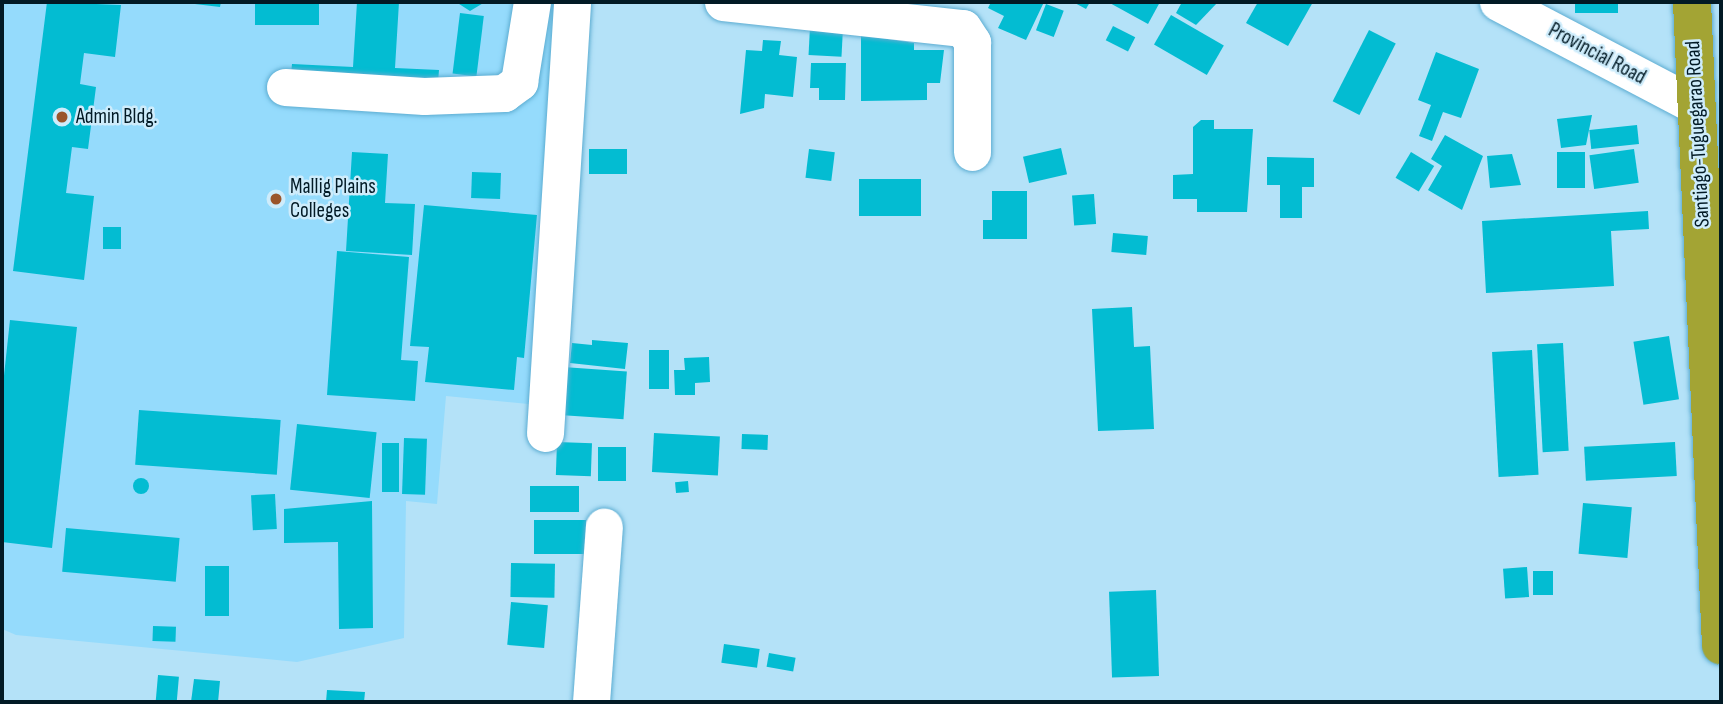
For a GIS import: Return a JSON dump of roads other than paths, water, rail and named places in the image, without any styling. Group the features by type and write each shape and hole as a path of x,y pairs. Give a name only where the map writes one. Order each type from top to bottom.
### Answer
{"highway":[{"name":"Santiago-Tuguegarao Road","path":"1692,2 1721,645"}],"street":[{"path":"285,87 424,96 504,93 519,82 532,2"},
{"path":"545,433 572,2"},
{"path":"723,2 965,15 972,42 972,152"},
{"name":"Provincial Road","path":"1498,2 1696,106"},
{"path":"591,702 604,527"}],"place":[{"name":"Admin Bldg.","path":"62,117"},
{"name":"Mallig Plains Colleges","path":"276,199"}]}
